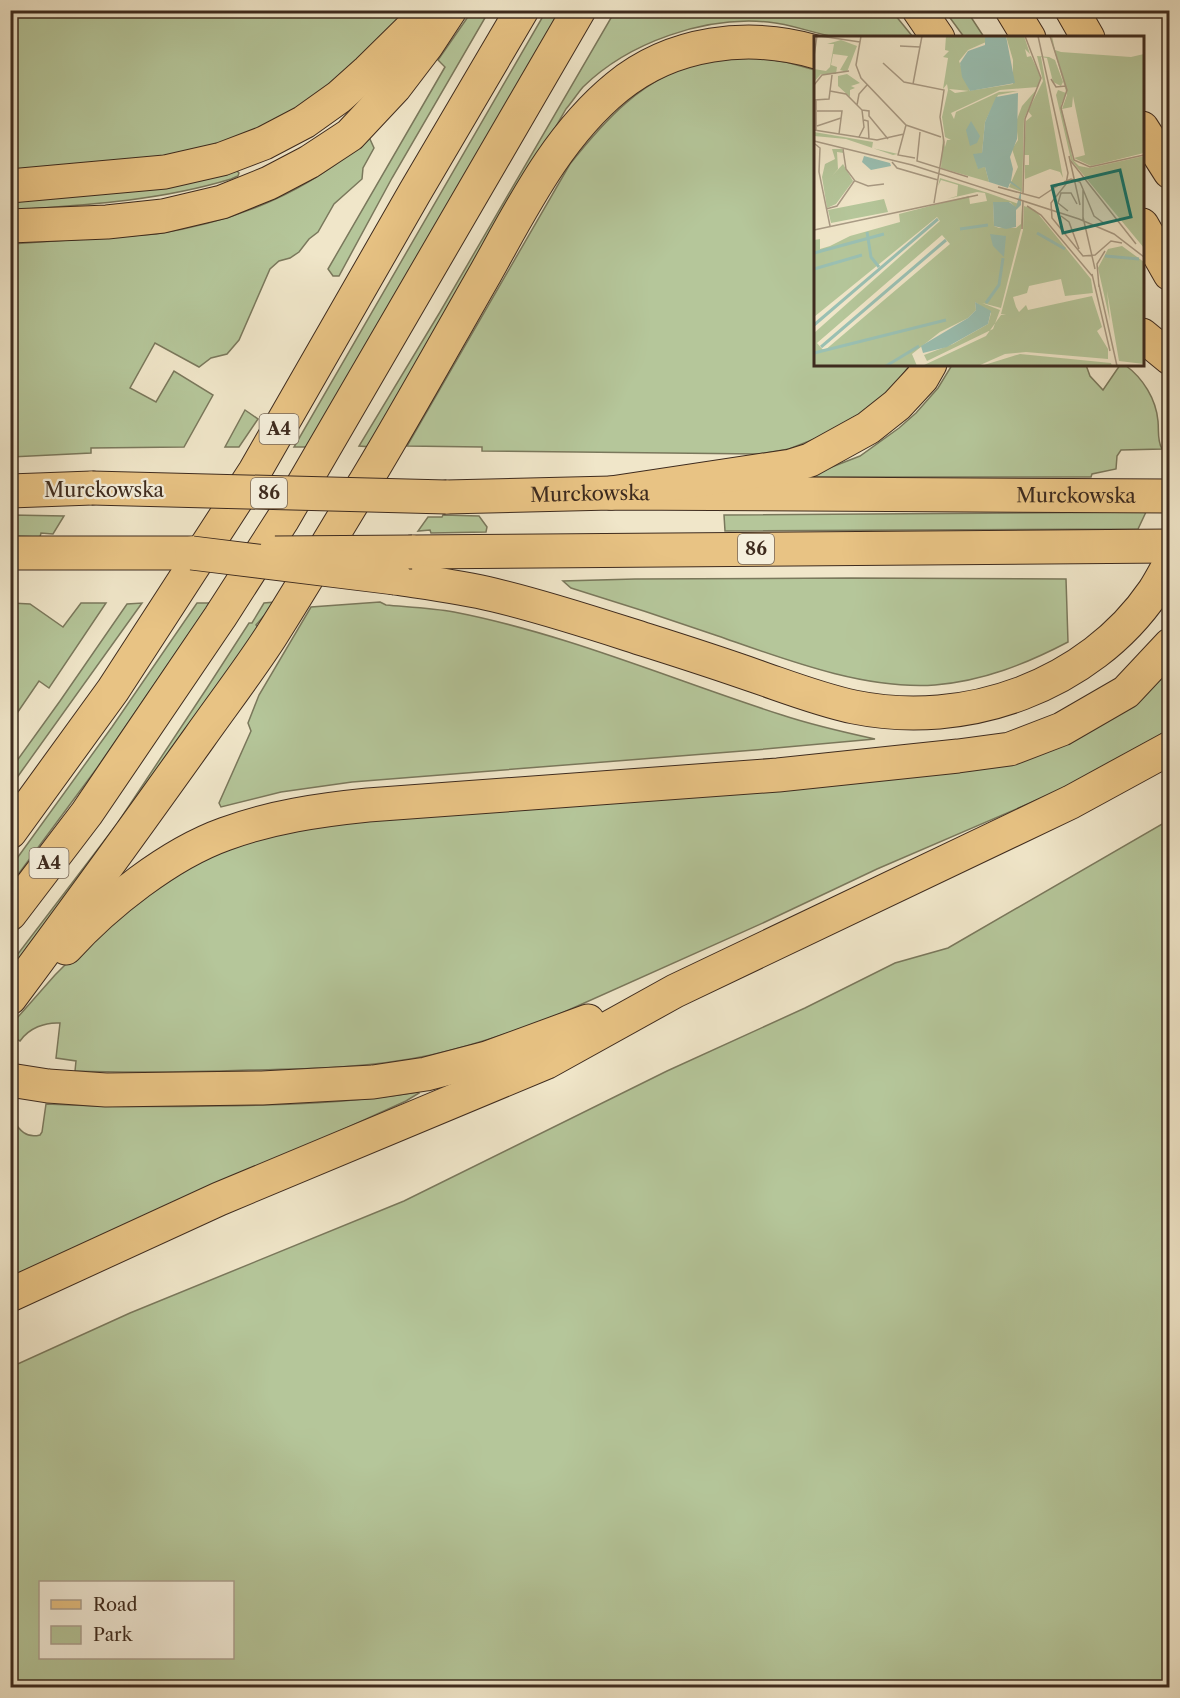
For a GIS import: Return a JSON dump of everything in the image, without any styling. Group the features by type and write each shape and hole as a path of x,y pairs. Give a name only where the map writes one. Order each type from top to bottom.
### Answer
{"main road":[{"path":"10,186 165,172 222,159 264,143 304,122 339,97 430,10"},
{"path":"10,226 107,222 163,216 222,202 268,183 309,162 350,135 395,87 450,10"},
{"name":"A4","path":"10,832 113,690 255,471 522,10"},
{"name":"A4","path":"10,914 87,813 220,617 283,519 579,10"},
{"path":"919,10 937,36"},
{"path":"1012,10 1028,36"},
{"path":"1072,10 1087,36"},
{"path":"10,998 140,822 271,636 401,422 528,197 562,145 591,111 618,87 647,66 666,58 700,47 729,42 766,43 814,51"},
{"path":"1144,130 1170,172"},
{"path":"1144,217 1170,244"},
{"path":"1144,227 1170,274"},
{"path":"1144,336 1170,358"},
{"path":"611,493 791,466 810,460 868,428 897,405 922,378 929,366"},
{"name":"Murckowska","path":"10,491 92,489 446,497 611,493 1160,496"},
{"name":"86","path":"403,565 1170,546"},
{"path":"19,553 192,553 403,565 446,585 537,606 811,695 887,712 920,713 956,711 1000,701 1035,689 1079,665 1108,642 1136,614 1155,589 1170,563"},
{"path":"10,1009 79,934 142,879 186,852 224,834 270,820 368,805 778,775 1010,749 1062,729 1126,692 1170,645"},
{"path":"10,1295 219,1199 547,1062 675,991 1071,802 1170,748"},
{"path":"10,1080 48,1086 106,1090 262,1088 373,1082 426,1074 488,1058 675,991"}],"green space":[{"path":"891,10 912,36 831,36 768,22 719,23 669,35 622,57 602,71 583,87 566,109 372,447 359,446 440,312 615,11"},
{"path":"11,11 405,11 389,31 311,101 248,135 173,157 11,174"},
{"path":"472,11 489,11 392,178 339,276 333,276 328,269 445,67 438,60"},
{"path":"546,11 560,11 307,447 294,447"},
{"path":"945,11 967,11 983,36 963,36"},
{"path":"754,57 814,70 814,366 909,366 887,395 869,409 817,438 789,449 759,454 482,451 482,447 407,446 570,164 611,117 643,90 679,70 726,59"},
{"path":"369,137 374,148 363,168 362,179 334,204 318,232 299,252 279,261 270,269 239,340 227,354 211,358 199,367 155,343 130,388 156,402 174,371 213,395 184,447 91,448 91,453 11,457 11,244 156,234 215,221 270,202 296,189 346,157"},
{"path":"236,170 239,173 238,176 231,179 149,197 11,210 11,200"},
{"path":"951,366 1086,366 1090,376 1103,390 1119,366 1126,366 1143,383 1155,405 1162,449 1121,450 1117,456 1116,469 1092,474 1091,477 811,477 811,475 860,456 899,428 938,388"},
{"path":"245,410 258,419 239,447 225,447"},
{"path":"1146,512 1138,529 725,531 724,515"},
{"path":"11,515 64,516 53,534 41,533 40,537 11,536"},
{"path":"443,515 479,516 487,527 486,532 431,533 430,530 418,531 428,517 442,517"},
{"path":"635,579 1066,579 1068,642 1020,664 970,680 935,685 880,683 797,663 571,588 563,581"},
{"path":"276,602 256,625 259,628 11,976 11,963 117,824 249,623 252,623 264,603"},
{"path":"380,602 386,605 454,612 538,632 793,719 875,739 352,782 281,792 221,807 219,803 251,731 248,723 259,695 311,607"},
{"path":"11,603 30,604 63,627 81,603 106,603 49,688 39,681 11,722"},
{"path":"142,603 11,786 11,769 127,604"},
{"path":"197,603 210,603 97,768 11,884 10,868 112,727"},
{"path":"1169,668 1169,730 1058,791 877,869 553,1017 492,1038 431,1055 363,1065 294,1069 140,1072 75,1071 76,1061 56,1058 60,1023 38,1027 20,1041 11,1036 10,1026 55,975 97,933 190,865 256,838 364,818 964,770"},
{"path":"1169,820 1169,1687 11,1687 11,1367 130,1313 404,1201 667,1071 805,1008 895,963 948,948"},
{"path":"418,1092 406,1101 11,1280 11,1118 23,1132 35,1136 42,1132 46,1104 152,1107 267,1105 343,1101"}]}
